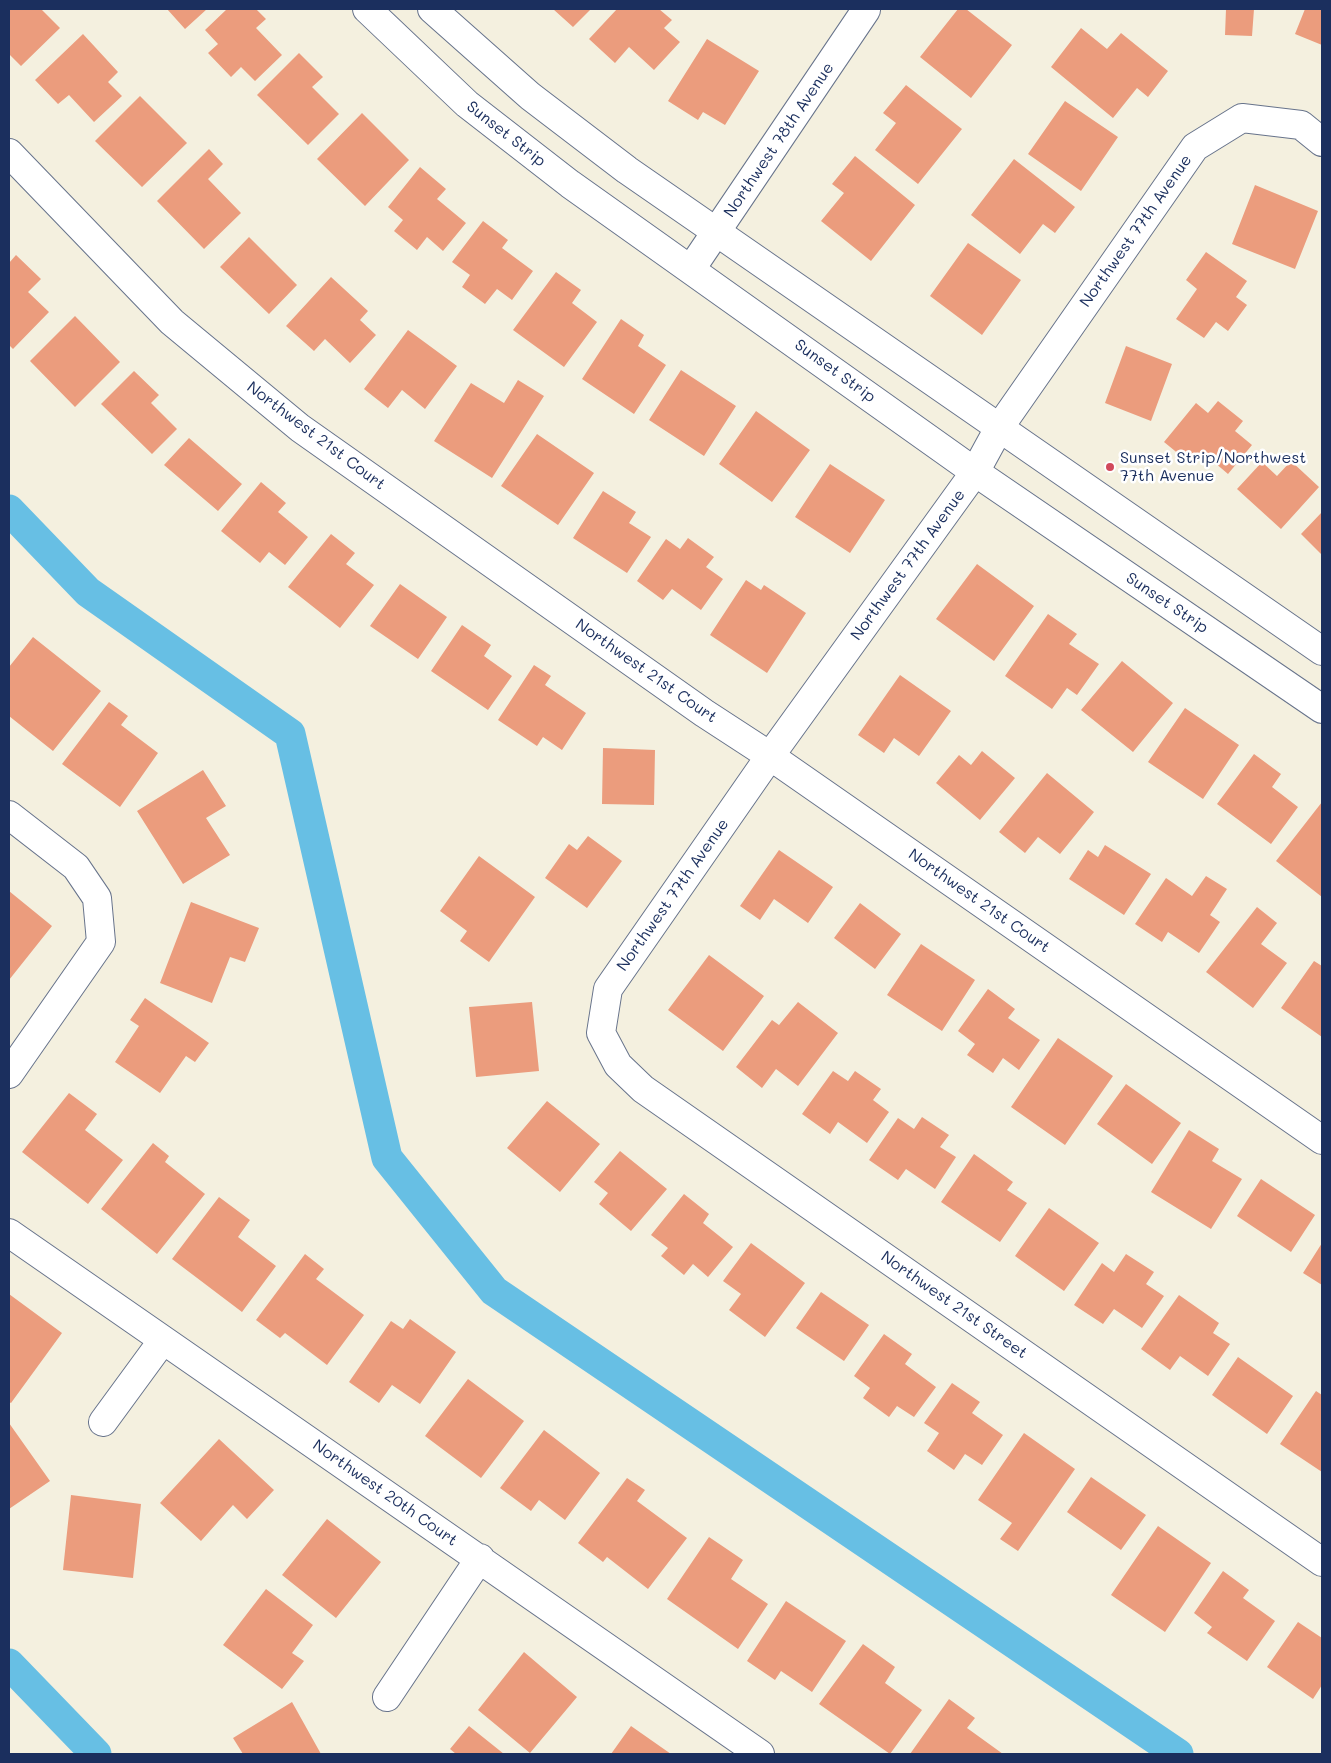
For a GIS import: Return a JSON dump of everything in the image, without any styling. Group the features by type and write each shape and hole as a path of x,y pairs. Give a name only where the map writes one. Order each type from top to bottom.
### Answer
{"street":[{"name":"Sunset Strip","path":"366,9 490,122 570,184 976,472 1322,709"},
{"path":"432,9 516,84 571,129 1322,651"},
{"name":"Northwest 78th Avenue","path":"691,269 866,10"},
{"name":"Northwest 77th Avenue","path":"600,1033 608,989 770,756 976,472 999,428 1195,146 1242,118 1301,125 1322,142"},
{"name":"Northwest 21st Court","path":"9,153 172,322 300,428 704,713 770,756 1322,1140"},
{"path":"9,814 76,867 97,898 101,942 9,1074"},
{"name":"Northwest 21st Street","path":"600,1033 618,1065 643,1089 1322,1562"},
{"name":"Northwest 20th Court","path":"9,1233 760,1754"},
{"path":"103,1422 163,1340"},
{"path":"387,1697 480,1558"}],"building":[{"path":"9,9 41,9 60,28 21,66 9,54"},
{"path":"167,9 207,9 185,29"},
{"path":"227,9 256,9 266,19 256,28 282,55 255,81 241,67 231,77 208,53 218,44 205,30"},
{"path":"553,9 591,9 573,27"},
{"path":"617,9 659,9 672,20 664,28 680,42 654,70 629,47 615,63 589,39"},
{"path":"958,9 966,9 1012,45 971,98 920,57"},
{"path":"1226,9 1254,9 1252,36 1225,35"},
{"path":"1305,9 1322,9 1322,45 1295,34"},
{"path":"1081,28 1107,49 1121,33 1168,71 1148,97 1137,88 1113,118 1051,67"},
{"path":"83,34 118,72 108,82 122,96 94,122 69,95 58,104 35,80"},
{"path":"707,39 759,71 725,125 703,112 698,120 668,101"},
{"path":"299,53 323,77 312,87 339,114 308,145 257,95"},
{"path":"906,85 962,129 918,184 875,150 896,123 883,113"},
{"path":"140,96 187,143 142,187 95,141"},
{"path":"1065,101 1118,137 1081,191 1028,154"},
{"path":"362,113 409,160 365,206 317,159"},
{"path":"209,149 223,164 208,179 241,213 204,249 157,201"},
{"path":"855,156 915,205 871,261 821,221 844,193 832,184"},
{"path":"1014,159 1075,207 1055,233 1043,224 1020,254 971,215"},
{"path":"420,167 446,189 437,199 466,223 443,251 427,237 417,250 394,231 403,220 388,207"},
{"path":"1255,185 1318,211 1295,269 1232,244"},
{"path":"483,221 508,240 502,248 533,271 512,300 497,289 485,304 462,287 470,275 452,262"},
{"path":"249,237 297,285 269,314 220,267"},
{"path":"968,243 1021,280 982,335 930,296"},
{"path":"1206,252 1247,281 1236,297 1247,305 1228,331 1216,322 1204,338 1176,319 1197,289 1186,280"},
{"path":"16,255 41,279 28,292 49,312 13,349 9,345 9,263"},
{"path":"556,272 581,290 572,303 597,322 564,367 513,330"},
{"path":"331,277 368,311 360,320 376,335 350,363 325,339 314,351 286,326"},
{"path":"75,316 120,362 75,407 30,361"},
{"path":"621,319 644,335 638,346 666,365 634,414 582,379"},
{"path":"408,330 457,366 425,409 402,390 388,408 364,389"},
{"path":"1126,346 1172,364 1151,421 1105,403"},
{"path":"681,370 736,406 704,456 649,420"},
{"path":"134,371 159,395 151,403 177,429 152,454 101,404"},
{"path":"518,380 544,396 492,478 434,441 471,383 504,403"},
{"path":"1218,401 1243,421 1235,431 1252,445 1228,474 1201,451 1191,464 1164,442 1196,403 1208,413"},
{"path":"756,411 810,450 772,502 719,464"},
{"path":"537,434 594,473 558,525 501,486"},
{"path":"189,438 242,484 218,511 164,465"},
{"path":"1291,461 1319,487 1281,529 1237,489 1262,462 1277,476"},
{"path":"830,464 885,500 850,553 795,517"},
{"path":"261,482 286,503 278,512 308,537 285,565 269,552 260,563 221,531"},
{"path":"603,491 636,512 629,523 651,537 627,573 573,538"},
{"path":"1322,512 1322,555 1301,534"},
{"path":"331,534 355,553 346,564 374,585 340,628 288,587"},
{"path":"688,538 714,557 706,567 723,579 701,610 672,589 663,600 637,581 666,539 680,549"},
{"path":"977,564 1034,606 994,661 936,619"},
{"path":"746,580 761,590 764,585 806,613 767,673 710,635"},
{"path":"400,584 447,617 418,659 370,626"},
{"path":"1048,614 1077,634 1069,644 1099,664 1077,695 1067,688 1052,709 1005,676"},
{"path":"462,625 491,645 484,656 512,676 488,710 431,671"},
{"path":"33,637 101,691 53,751 9,716 9,667"},
{"path":"1122,661 1173,703 1133,752 1081,710"},
{"path":"534,665 551,676 545,685 586,713 562,750 543,737 537,746 498,720"},
{"path":"900,675 951,711 919,756 894,738 884,753 858,735"},
{"path":"109,702 128,716 121,725 158,753 120,807 62,764"},
{"path":"1185,708 1239,745 1203,799 1148,762"},
{"path":"603,748 655,750 654,805 602,804"},
{"path":"982,751 1015,778 980,820 936,783 959,755 971,765"},
{"path":"1254,754 1281,774 1272,787 1298,807 1271,844 1217,804"},
{"path":"203,770 226,806 206,818 230,855 183,884 137,811"},
{"path":"1047,773 1094,812 1060,854 1038,837 1025,853 999,832"},
{"path":"1322,802 1322,897 1276,861"},
{"path":"588,836 622,861 587,908 545,878 569,844 577,850"},
{"path":"1105,845 1151,874 1124,915 1069,879 1088,850 1098,857"},
{"path":"779,850 833,887 808,923 774,899 760,920 740,906"},
{"path":"479,856 535,897 489,962 460,941 467,931 440,911"},
{"path":"1206,876 1227,889 1210,915 1220,922 1199,953 1168,932 1162,942 1135,924 1166,878 1192,896"},
{"path":"9,891 52,926 9,980"},
{"path":"191,902 259,928 245,962 230,957 212,1003 160,983"},
{"path":"860,903 901,934 875,969 834,938"},
{"path":"1257,907 1277,923 1261,944 1287,963 1253,1008 1206,972"},
{"path":"921,944 975,980 942,1031 887,995"},
{"path":"709,955 764,996 723,1051 668,1010"},
{"path":"1314,961 1322,966 1322,1037 1281,1008"},
{"path":"988,989 1015,1009 1008,1018 1040,1040 1019,1070 1003,1058 993,1073 967,1055 975,1044 958,1031"},
{"path":"145,998 209,1043 195,1062 186,1056 160,1093 115,1062 139,1026 130,1020"},
{"path":"532,1002 539,1071 476,1077 469,1007"},
{"path":"798,1002 838,1033 798,1086 776,1069 762,1088 736,1067 772,1020 779,1025"},
{"path":"1058,1038 1113,1076 1065,1145 1011,1107"},
{"path":"833,1071 848,1081 855,1071 881,1089 873,1100 889,1112 867,1143 838,1122 830,1134 802,1114"},
{"path":"1126,1084 1181,1123 1152,1164 1097,1124"},
{"path":"69,1093 97,1114 85,1130 123,1160 88,1204 22,1152"},
{"path":"547,1101 600,1144 560,1192 507,1148"},
{"path":"922,1117 949,1135 940,1147 956,1157 935,1189 906,1169 898,1180 869,1160 898,1118 914,1129"},
{"path":"1189,1130 1219,1149 1212,1161 1242,1179 1211,1229 1151,1192"},
{"path":"153,1143 169,1156 165,1162 205,1194 157,1254 101,1209"},
{"path":"620,1151 667,1189 631,1231 599,1204 608,1193 594,1182"},
{"path":"974,1154 1013,1182 1007,1190 1027,1203 1000,1242 941,1202"},
{"path":"1261,1179 1315,1215 1291,1252 1237,1216"},
{"path":"684,1194 709,1214 703,1223 733,1247 708,1277 693,1264 684,1275 661,1256 668,1248 651,1235"},
{"path":"219,1197 250,1220 238,1237 276,1266 242,1312 172,1259"},
{"path":"1049,1208 1099,1243 1064,1291 1015,1256"},
{"path":"751,1243 805,1283 765,1337 729,1310 741,1294 723,1281"},
{"path":"1322,1243 1322,1285 1303,1273"},
{"path":"305,1254 324,1269 316,1279 364,1315 327,1365 285,1333 280,1338 256,1320"},
{"path":"1126,1254 1154,1272 1146,1284 1164,1296 1142,1328 1114,1309 1103,1324 1074,1305 1102,1263 1114,1272"},
{"path":"821,1292 869,1325 844,1361 796,1328"},
{"path":"9,1294 62,1333 11,1403 9,1402"},
{"path":"1179,1295 1219,1323 1213,1333 1230,1344 1208,1376 1180,1356 1170,1370 1141,1349"},
{"path":"410,1319 456,1352 420,1404 392,1385 379,1403 349,1382 391,1321 403,1329"},
{"path":"884,1334 912,1354 905,1364 936,1387 914,1417 897,1406 889,1417 863,1398 870,1388 854,1376"},
{"path":"1238,1357 1293,1396 1267,1434 1212,1395"},
{"path":"468,1379 524,1421 481,1478 425,1436"},
{"path":"952,1383 980,1402 972,1413 1003,1435 982,1465 965,1454 954,1470 927,1451 939,1433 924,1423"},
{"path":"1316,1391 1322,1395 1322,1472 1280,1444"},
{"path":"9,1423 50,1481 9,1509"},
{"path":"544,1430 600,1473 565,1520 539,1500 531,1511 500,1488"},
{"path":"1024,1433 1075,1469 1018,1551 1000,1539 1012,1523 978,1500"},
{"path":"219,1439 274,1490 247,1519 233,1505 201,1541 160,1503"},
{"path":"1091,1477 1146,1515 1121,1550 1067,1512"},
{"path":"627,1478 645,1490 637,1501 687,1538 648,1589 607,1557 603,1562 578,1543"},
{"path":"71,1495 141,1504 133,1578 63,1570"},
{"path":"327,1519 381,1562 336,1618 282,1575"},
{"path":"1158,1526 1211,1563 1165,1632 1111,1595"},
{"path":"709,1537 743,1560 731,1579 768,1604 738,1649 667,1599"},
{"path":"1223,1571 1249,1590 1243,1598 1275,1621 1247,1661 1207,1633 1212,1627 1194,1613"},
{"path":"266,1589 313,1625 292,1653 304,1661 282,1689 223,1645"},
{"path":"786,1601 846,1641 812,1692 781,1671 775,1680 747,1661"},
{"path":"1298,1622 1322,1638 1322,1685 1313,1699 1267,1667"},
{"path":"863,1644 895,1667 885,1683 922,1710 890,1754 819,1704"},
{"path":"524,1652 577,1697 530,1753 478,1710"},
{"path":"949,1699 975,1718 967,1728 1003,1754 910,1754"},
{"path":"292,1702 321,1754 243,1754 233,1738"},
{"path":"469,1726 504,1754 456,1754 450,1749"},
{"path":"631,1726 671,1754 611,1754"}],"waterway":[{"path":"9,510 88,592 290,734 387,1158 494,1291 1178,1754"},
{"path":"9,1664 96,1754"}],"place":[{"name":"Sunset Strip/Northwest 77th Avenue","path":"1110,467"}]}
